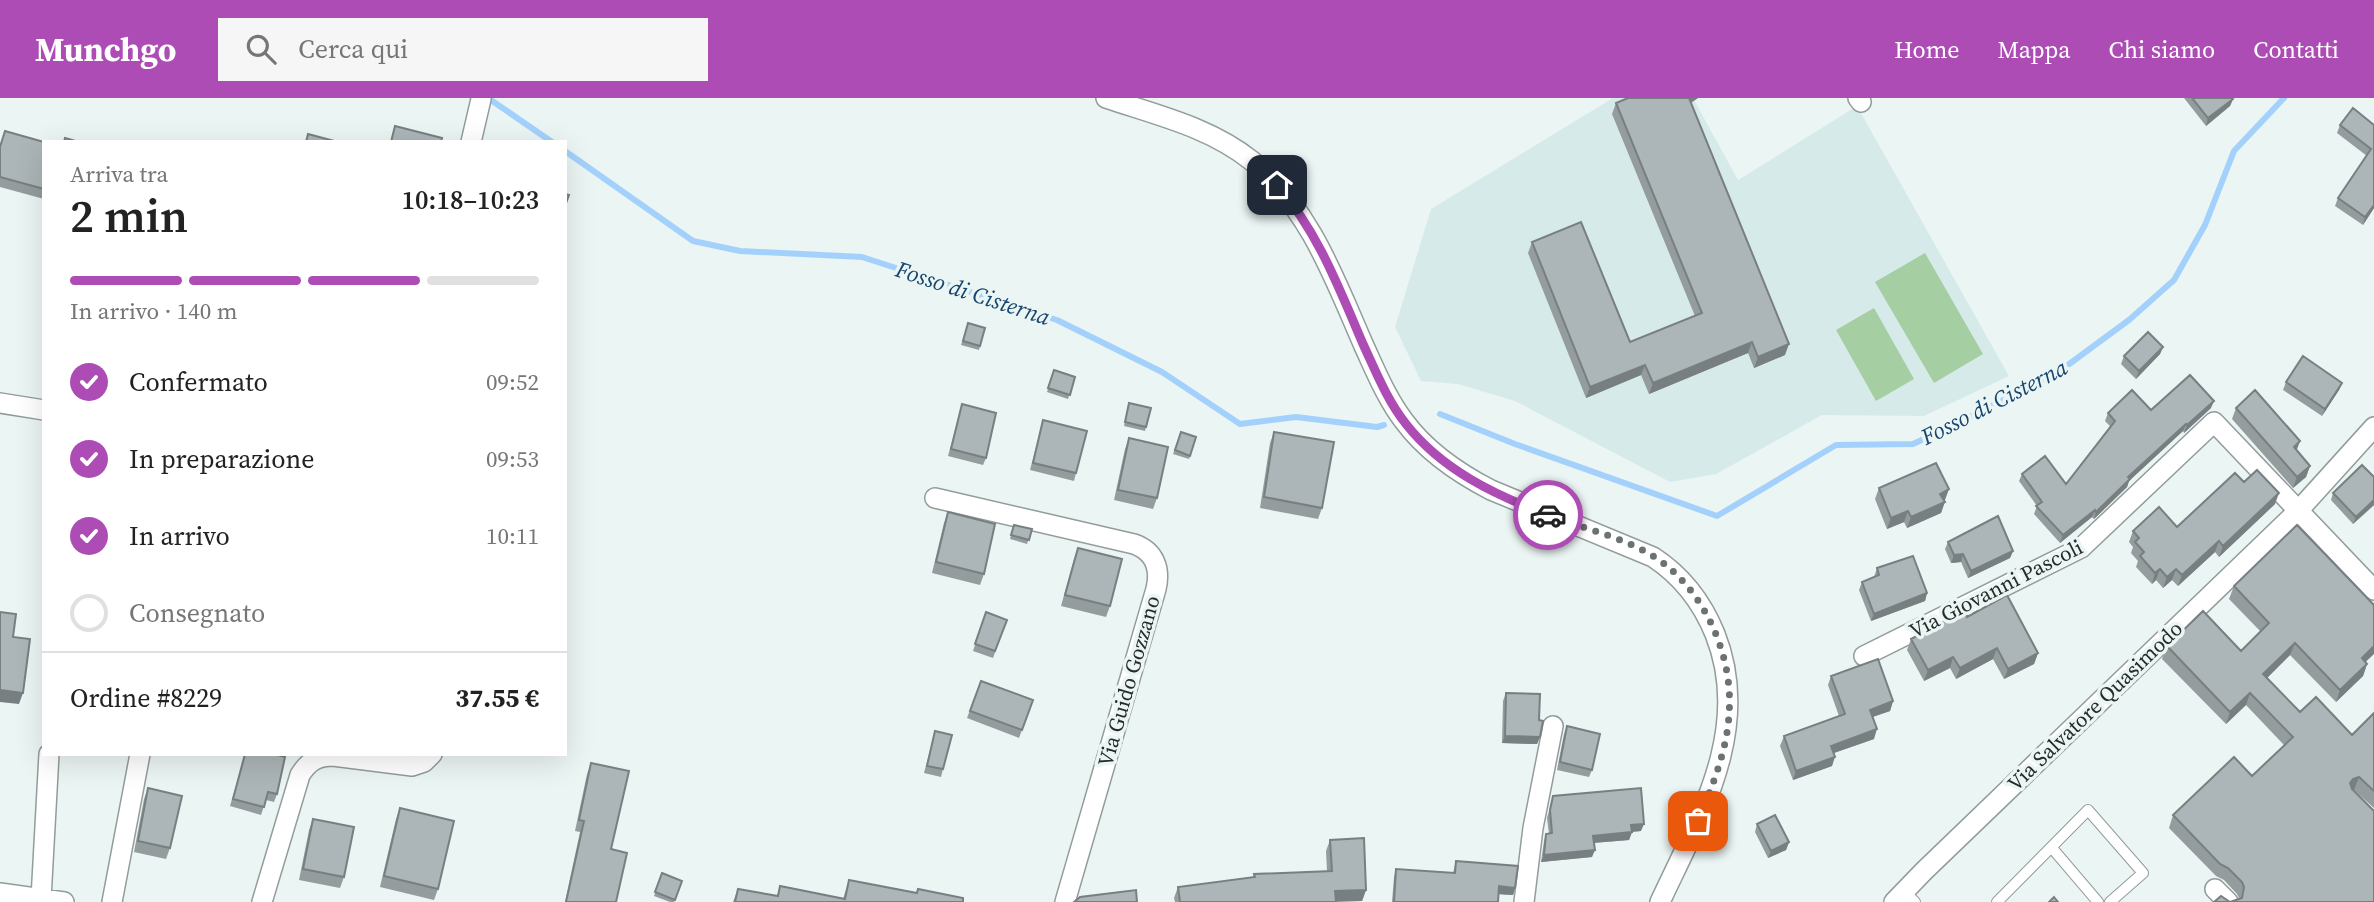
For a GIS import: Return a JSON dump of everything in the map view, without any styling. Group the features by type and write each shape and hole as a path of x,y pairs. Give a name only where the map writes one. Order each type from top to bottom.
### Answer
{"street":[{"path":"1106,98 1219,139 1265,173 1288,198 1316,241 1378,377 1398,413 1426,446 1491,491 1653,556 1683,582 1707,616 1719,645 1727,677 1730,699 1727,728 1709,794 1660,902"},
{"path":"471,140 481,99"},
{"path":"0,403 42,410"},
{"name":"Via Giovanni Pascoli","path":"1864,656 2081,548 2214,422 2298,511"},
{"name":"Via Salvatore Quasimodo","path":"1904,899 1924,870 2298,511 2374,427"},
{"name":"Via Guido Gozzano","path":"935,498 1134,544 1147,549 1157,567 1156,589 1065,902"},
{"path":"2298,511 2374,590"},
{"path":"1524,902 1533,828 1553,726"},
{"path":"41,899 49,756"},
{"path":"112,902 141,756"},
{"path":"262,902 300,775 309,763 321,757 333,756 405,766 424,762 430,756"},
{"path":"0,893 64,902"}],"lane":[{"path":"1997,902 2088,810 2143,873 2110,902"},
{"path":"2052,848 2098,902"}],"shaded area":[{"path":"1613,98 1693,98 1738,180 1857,106 2009,376 1924,416 1822,415 1716,474 1670,482 1515,401 1458,384 1421,381 1395,327 1431,209"}],"green space":[{"path":"1925,253 1983,354 1934,383 1875,282"},
{"path":"1874,308 1914,379 1876,401 1836,330"}],"building":[{"path":"1628,98 1689,98 1789,344 1758,357 1752,342 1653,383 1645,365 1590,387 1532,242 1581,222 1630,342 1702,313 1616,103"},
{"path":"2192,98 2232,98 2233,99 2208,118"},
{"path":"2353,108 2374,125 2374,205 2365,217 2338,198 2371,149 2340,125"},
{"path":"395,126 442,138 442,140 392,140"},
{"path":"5,131 42,141 42,188 0,177 0,147"},
{"path":"308,134 330,140 306,140"},
{"path":"968,323 985,328 980,346 963,341"},
{"path":"2148,332 2163,347 2139,371 2124,356"},
{"path":"2303,356 2342,383 2325,409 2286,382"},
{"path":"1054,370 1075,377 1070,395 1048,388"},
{"path":"2190,375 2214,401 2128,477 2130,479 2096,512 2095,510 2063,535 2036,506 2042,502 2022,474 2045,456 2066,484 2115,421 2108,413 2132,390 2151,410"},
{"path":"2255,390 2300,441 2294,447 2310,466 2297,477 2236,408"},
{"path":"1129,403 1151,408 1146,427 1125,422"},
{"path":"962,404 996,413 986,458 951,449"},
{"path":"1043,420 1087,431 1076,473 1033,463"},
{"path":"1181,432 1196,437 1190,456 1175,450"},
{"path":"1274,432 1334,442 1322,508 1264,497"},
{"path":"1129,438 1168,447 1157,498 1118,490"},
{"path":"1936,463 1949,489 1940,494 1945,502 1911,517 1908,511 1891,518 1879,488"},
{"path":"2362,465 2374,477 2374,500 2356,517 2333,493"},
{"path":"2257,470 2279,493 2223,546 2219,541 2182,575 2176,569 2167,577 2160,569 2155,573 2140,556 2144,552 2135,542 2139,538 2133,531 2159,507 2177,527 2235,473 2244,482"},
{"path":"948,512 995,524 984,574 936,562"},
{"path":"1998,516 2013,551 1971,571 1963,554 1954,555 1948,542"},
{"path":"1014,525 1032,529 1029,540 1011,535"},
{"path":"2297,525 2374,605 2374,646 2362,658 2367,664 2340,690 2295,643 2263,674 2300,712 2316,697 2352,735 2374,713 2374,791 2359,777 2350,783 2352,789 2374,811 2374,902 2230,902 2242,898 2242,882 2220,864 2173,815 2234,757 2252,776 2293,737 2250,693 2230,712 2167,646 2203,611 2241,651 2269,623 2234,586"},
{"path":"1078,548 1122,559 1110,606 1065,595"},
{"path":"1913,556 1927,593 1874,614 1862,582 1879,575 1877,568"},
{"path":"2007,595 2038,653 2008,669 1997,648 1960,668 1953,657 1928,670 1911,639 1964,611 1967,617"},
{"path":"0,612 16,614 13,637 30,639 23,693 0,690"},
{"path":"986,612 1007,620 995,651 975,644"},
{"path":"1878,659 1893,701 1870,710 1877,729 1831,746 1835,757 1796,771 1784,736 1845,714 1831,676"},
{"path":"981,681 1033,700 1022,730 970,711"},
{"path":"1506,693 1540,694 1539,720 1543,721 1540,737 1505,736"},
{"path":"1567,726 1600,734 1592,770 1560,762"},
{"path":"935,731 952,735 943,769 927,766"},
{"path":"244,756 285,757 277,794 268,792 264,807 233,799"},
{"path":"591,763 629,771 611,849 627,853 616,902 566,902 584,821 579,820"},
{"path":"148,788 182,796 170,848 138,841"},
{"path":"1641,788 1644,824 1631,825 1632,832 1593,836 1595,850 1544,855 1546,834 1552,833 1550,810 1553,796"},
{"path":"400,808 454,821 438,889 384,876"},
{"path":"1775,815 1789,842 1771,851 1757,824"},
{"path":"313,819 354,827 344,877 303,869"},
{"path":"1364,838 1366,890 1335,891 1336,902 1180,902 1178,887 1255,877 1254,874 1332,871 1330,840"},
{"path":"1456,861 1518,866 1515,888 1499,886 1498,902 1394,902 1396,869 1455,873"},
{"path":"662,873 682,881 675,900 655,892"},
{"path":"849,880 917,893 918,889 963,898 963,902 735,902 738,889 778,896 780,886 845,899"},
{"path":"1136,890 1137,902 1074,902 1080,897"},
{"path":"2221,896 2230,902 2214,902"}],"waterway":[{"name":"Fosso di Cisterna","path":"488,98 549,140"},
{"name":"Fosso di Cisterna","path":"1440,414 1515,444 1717,516 1836,445 1913,444 2057,373 2129,320 2174,280 2205,225 2234,151 2284,98"},
{"name":"Fosso di Cisterna","path":"567,152 693,241 740,251 862,257 1057,320 1162,372 1240,424 1296,417 1377,427 1384,425"}],"way so far":[{"path":"1548,515 1653,556 1683,582 1707,616 1719,645 1730,699 1722,754 1698,821"}],"route":[{"path":"1277,185 1316,241 1387,396 1405,422 1426,446 1466,477 1519,504 1548,515"}]}
